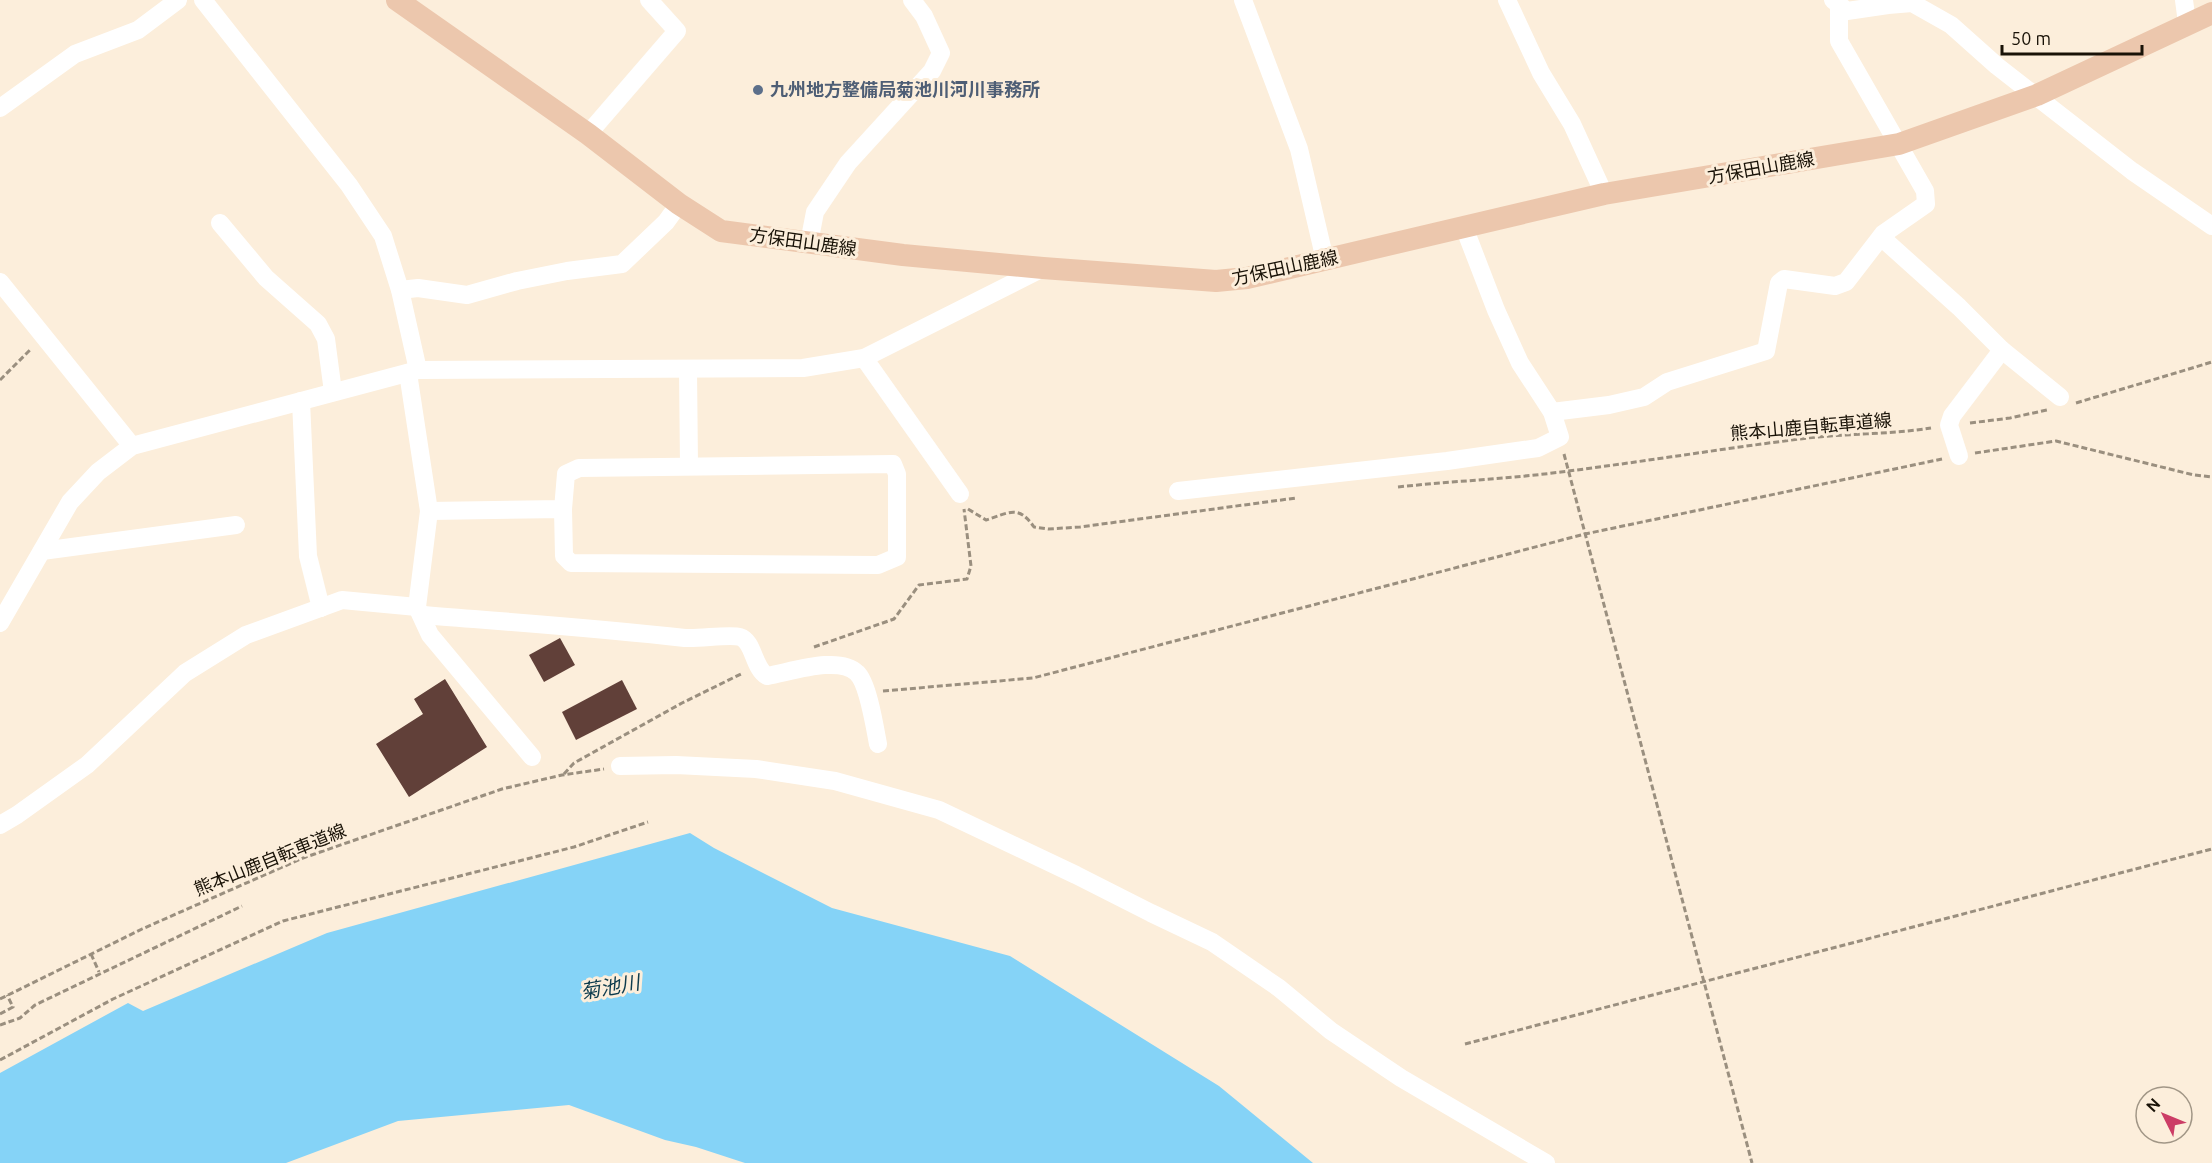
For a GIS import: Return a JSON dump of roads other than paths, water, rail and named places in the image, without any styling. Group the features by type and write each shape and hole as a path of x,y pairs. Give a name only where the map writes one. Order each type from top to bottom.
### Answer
{"main road":[{"name":"方保田山鹿線","path":"397,0 588,134 679,204 721,231 903,255 1216,281 1247,278 1604,194 1899,144 2037,95 2212,13"}],"street":[{"path":"0,108 75,54 138,30 178,0"},
{"path":"203,0 349,184 383,236 400,290 413,371 429,511 420,611 430,635 532,757"},
{"path":"588,134 677,31 649,0"},
{"path":"809,243 815,212 848,163 932,71 941,53 924,16 912,0"},
{"path":"1507,0 1541,73 1572,124 1604,194"},
{"path":"2184,0 2187,23"},
{"path":"1250,2 1299,149 1325,260"},
{"path":"1836,2 1847,11 1888,4 1912,3 1951,25 1997,66 2132,171 2212,226"},
{"path":"1552,412 1609,405 1644,396 1667,382 1766,351 1779,283 1784,279 1834,286 1845,282 1881,237 1926,204 1925,191 1839,41 1836,2"},
{"path":"400,290 418,288 467,295 517,281 567,271 622,264 666,222 679,204"},
{"path":"220,223 266,278 318,324 326,339 333,392"},
{"path":"1178,490 1459,460 1538,448 1560,437 1552,412 1520,363 1496,310 1464,226"},
{"path":"1881,237 1959,307 2055,403"},
{"path":"0,623 70,502 98,472 132,446 413,371 803,368 864,358 1042,268"},
{"path":"0,282 132,446"},
{"path":"1959,456 1949,425 1952,416 2002,350"},
{"path":"864,358 960,494"},
{"path":"688,369 689,466"},
{"path":"301,401 308,556 321,608"},
{"path":"893,464 897,474 897,557 878,565 571,563 564,556 563,509 566,474 579,468 893,464"},
{"path":"429,511 563,509"},
{"path":"42,551 236,525"},
{"path":"0,825 87,765 185,673 246,635 342,600 420,611 697,639 739,637 747,641 760,672 767,676 834,663 847,666 859,674 866,692 878,744"},
{"path":"620,766 676,765 756,769 835,781 939,810 1076,874 1151,914 1212,942 1279,987 1331,1031 1392,1072 1546,1163"}],"water":[{"name":"菊池川","path":"690,833 714,848 832,908 1010,956 1219,1086 1313,1163 745,1163 696,1147 665,1140 569,1105 398,1121 286,1163 0,1163 0,1073 128,1003 143,1011 327,933"}],"place":[{"name":"九州地方整備局菊池川河川事務所","path":"758,90"}]}
